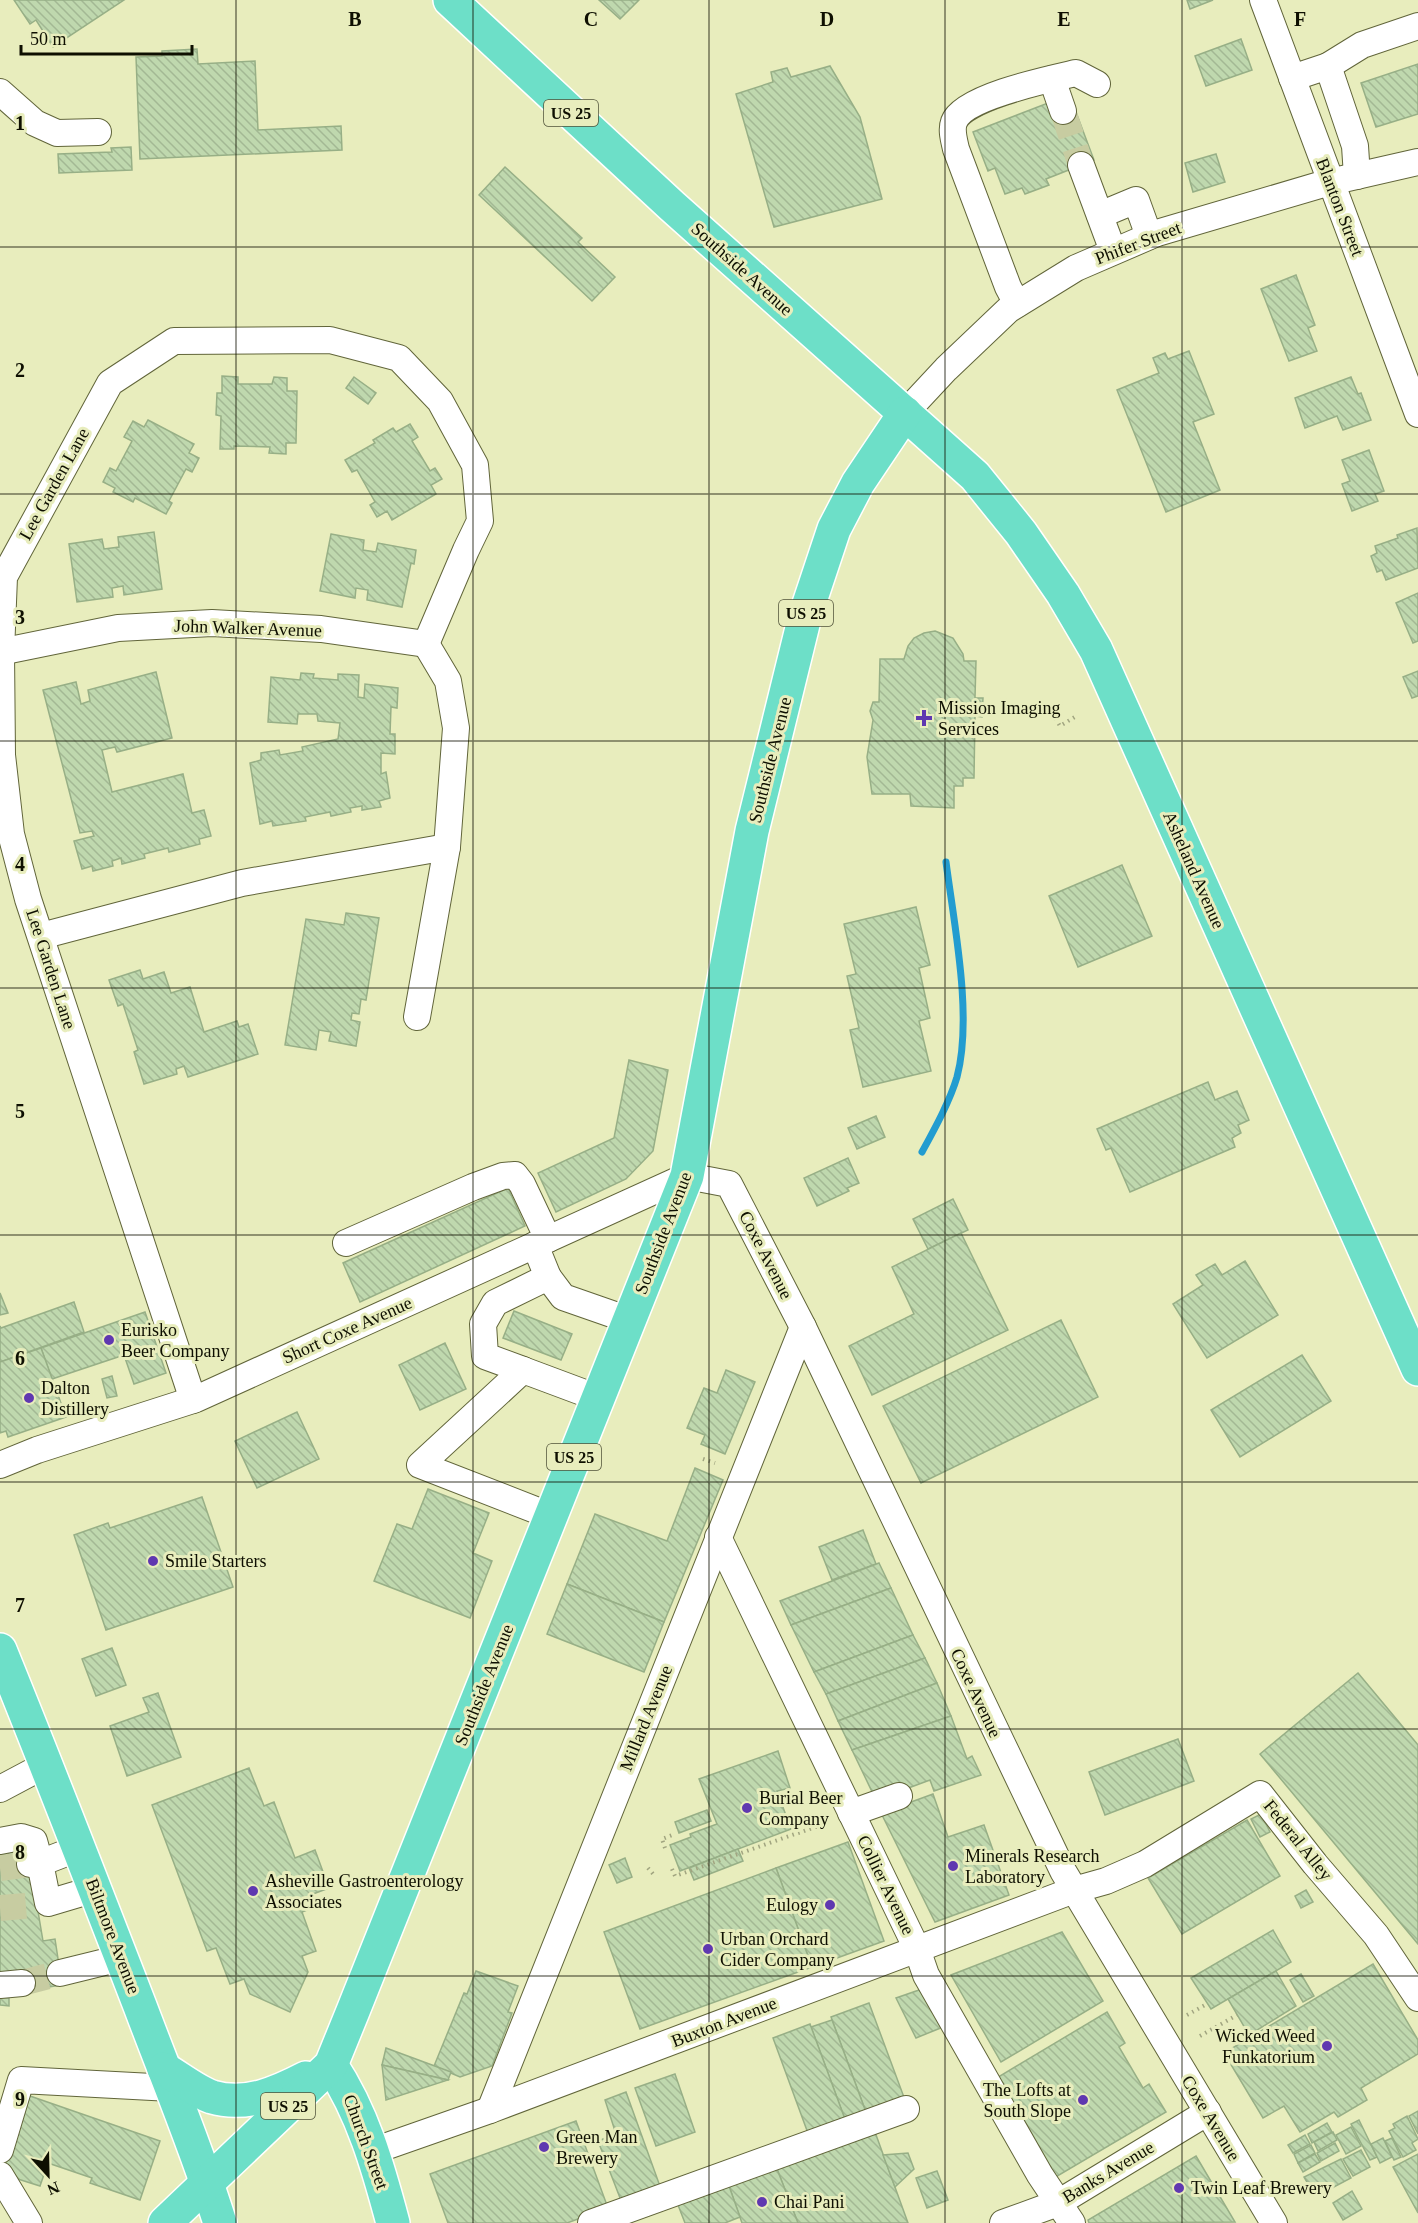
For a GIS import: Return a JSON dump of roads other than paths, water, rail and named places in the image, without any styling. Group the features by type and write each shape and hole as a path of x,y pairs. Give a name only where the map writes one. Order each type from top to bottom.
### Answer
{"main road":[{"name":"Southside Avenue","path":"165,2223 331,2065 687,1176 752,831 805,616 834,529 858,483 905,413 672,206 450,0"},
{"name":"Asheland Avenue","path":"905,413 975,476 1000,506 1064,594 1096,650 1418,1369"},
{"name":"Biltmore Avenue","path":"0,1650 168,2079 220,2223"},
{"path":"168,2079 211,2097 237,2100 256,2098 282,2090 331,2065"},
{"name":"Church Street","path":"331,2065 347,2090 373,2151 393,2223"}],"street":[{"name":"Blanton Street","path":"1263,0 1418,414"},
{"path":"1292,78 1328,66 1362,45 1418,26"},
{"path":"1328,66 1355,146 1357,176"},
{"path":"1017,304 956,149 952,135 954,121 964,108 980,100 1052,79 1076,73 1096,84"},
{"path":"1052,79 1063,111"},
{"path":"0,92 35,123 57,133 98,132"},
{"name":"Phifer Street","path":"905,413 946,369 1008,310 1076,268 1149,236 1330,182 1418,162"},
{"path":"1081,165 1113,251"},
{"path":"1100,215 1136,200 1149,236"},
{"name":"Lee Garden Lane","path":"193,1400 40,936 11,834 2,755 0,652 4,577 110,383 174,341 330,340 399,358 440,401 475,465 480,521 426,644"},
{"name":"John Walker Avenue","path":"0,652 118,628 212,623 321,629 426,644"},
{"path":"417,1017 447,848 456,728 448,681 426,644"},
{"path":"40,936 242,883 447,848"},
{"path":"346,1243 472,1187 503,1176 515,1175 522,1184 542,1242 548,1277 563,1297 629,1320"},
{"name":"Short Coxe Avenue","path":"0,1465 38,1450 193,1400 687,1176"},
{"name":"Coxe Avenue","path":"687,1176 729,1184 803,1327 1014,1772 1074,1890 1274,2223"},
{"path":"548,1277 495,1303 483,1324 485,1356 598,1398"},
{"name":"Millard Avenue","path":"490,2110 803,1327"},
{"path":"523,1370 420,1465 551,1516"},
{"name":"Collier Avenue","path":"718,1537 917,1949 926,1975 1065,2213"},
{"path":"0,1789 46,1764"},
{"name":"Federal Alley","path":"1074,1890 1106,1881 1145,1864 1260,1794 1315,1864 1376,1935 1418,1998"},
{"path":"851,1813 899,1796"},
{"path":"0,1841 21,1837 33,1841 42,1904 94,1889"},
{"path":"35,1863 79,1848"},
{"name":"Buxton Avenue","path":"373,2151 490,2110 1074,1890"},
{"path":"60,1973 121,1958"},
{"path":"0,2150 21,2080 168,2079"},
{"path":"591,2223 906,2109"},
{"name":"Banks Avenue","path":"1003,2223 1065,2213 1208,2112"},
{"path":"0,2175 23,2213"}],"waterway":[{"path":"922,1152 950,1096 957,1077 961,1053 963,999 946,862"}],"tunnel":[{"path":"1063,111 1081,165"},
{"path":"0,1868 30,1864"},
{"path":"0,1908 37,1905"},
{"path":"22,1983 60,1973"}],"place":[{"name":"Mission Imaging Services","path":"924,718"},
{"name":"Eurisko Beer Company","path":"109,1340"},
{"name":"Dalton Distillery","path":"29,1398"},
{"name":"Smile Starters","path":"153,1561"},
{"name":"Burial Beer Company","path":"747,1808"},
{"name":"Minerals Research Laboratory","path":"953,1866"},
{"name":"Asheville Gastroenterology Associates","path":"253,1891"},
{"name":"Eulogy","path":"830,1905"},
{"name":"Urban Orchard Cider Company","path":"708,1949"},
{"name":"Wicked Weed Funkatorium","path":"1327,2046"},
{"name":"The Lofts at South Slope","path":"1083,2100"},
{"name":"Green Man Brewery","path":"544,2147"},
{"name":"Twin Leaf Brewery","path":"1179,2188"},
{"name":"Chai Pani","path":"762,2202"}]}
